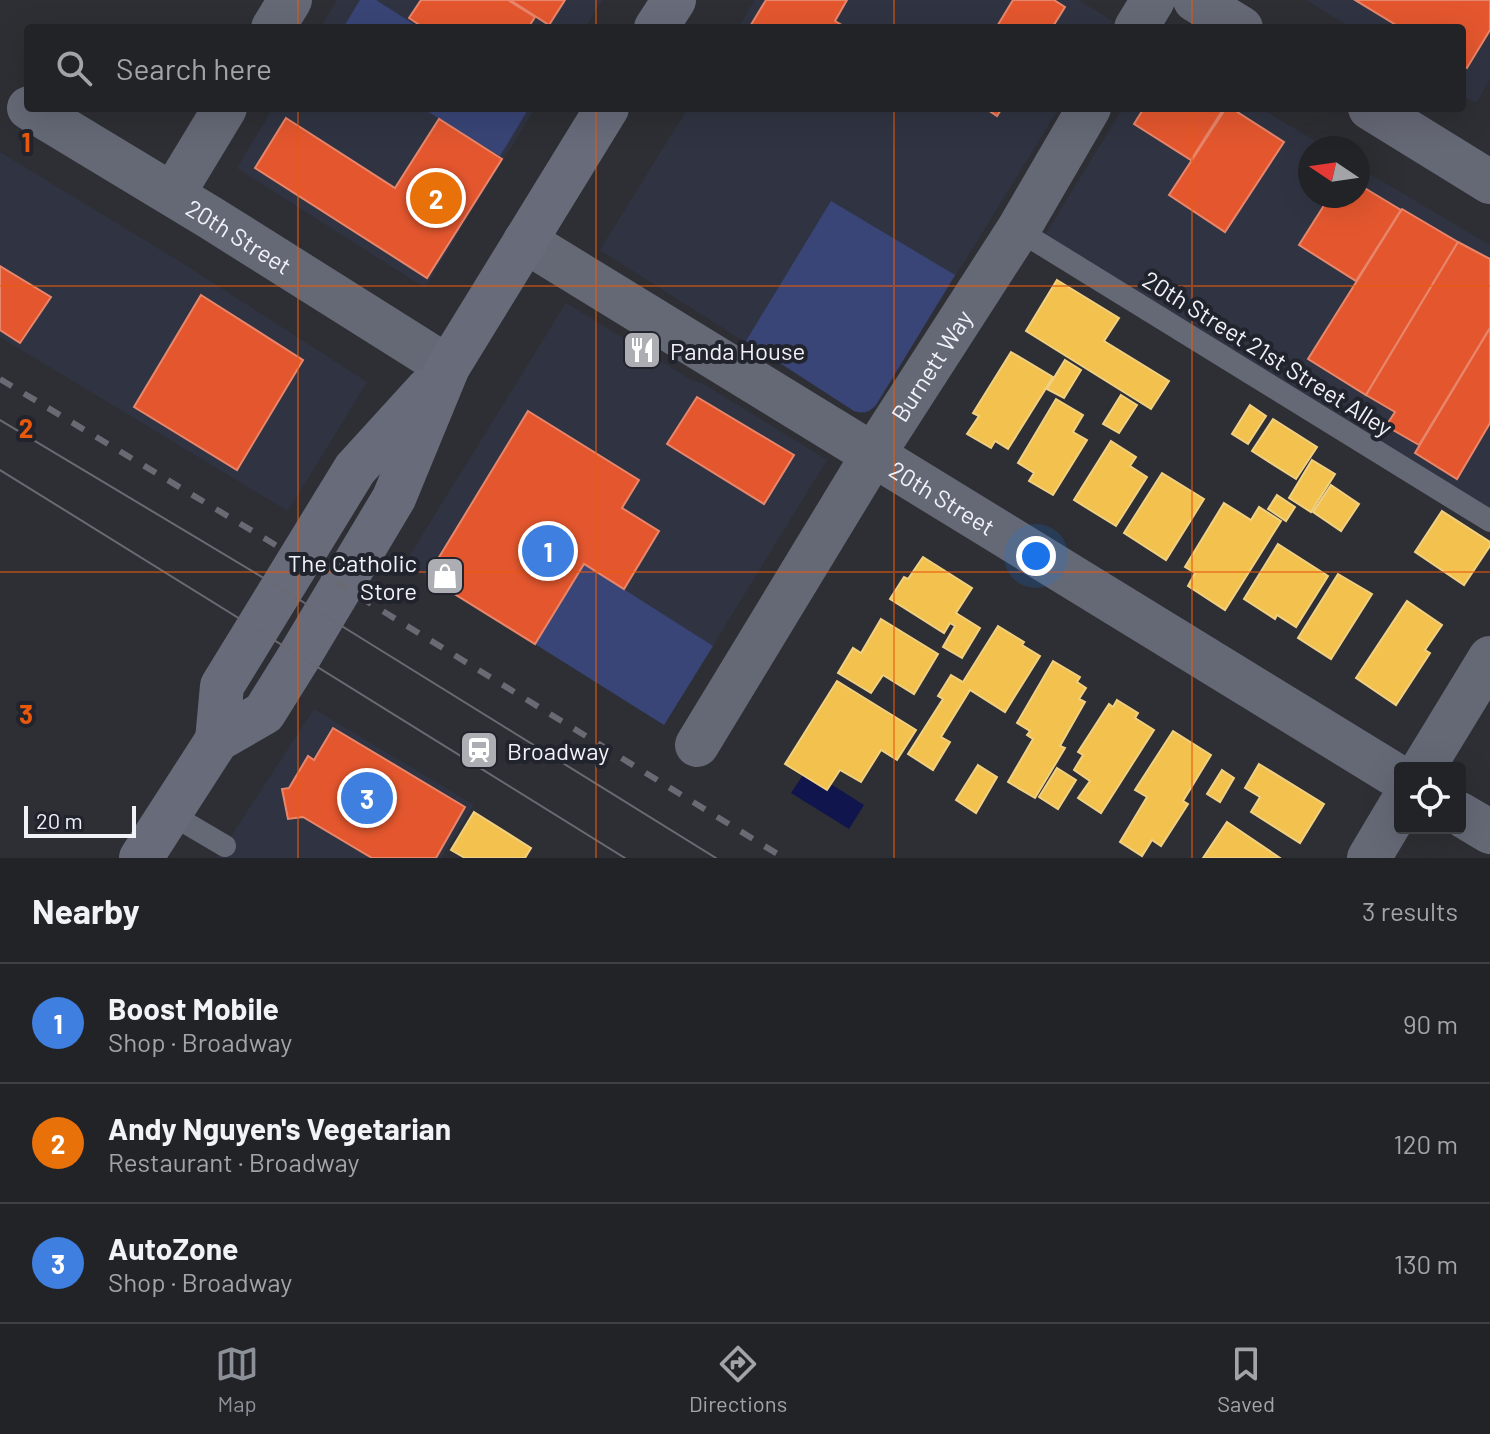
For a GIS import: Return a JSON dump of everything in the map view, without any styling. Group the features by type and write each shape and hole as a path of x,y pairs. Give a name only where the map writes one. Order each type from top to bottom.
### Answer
{"main road":[{"path":"659,24 674,0"},
{"path":"1195,0 1234,24"},
{"path":"141,858 217,740 222,686 355,469 448,367 605,112"},
{"path":"1376,112 1490,182"}],"street":[{"path":"275,24 290,0"},
{"path":"1138,24 1153,0"},
{"name":"20th Street","path":"0,90 24,105"},
{"name":"20th Street","path":"36,112 173,194 448,367"},
{"path":"173,194 223,112"},
{"name":"Burnett Way","path":"697,745 873,455 1018,230 1087,112"},
{"name":"20th Street","path":"525,241 1394,774"},
{"path":"1427,762 1490,658"},
{"path":"1369,858 1394,816"},
{"path":"1466,818 1490,832"}],"lane":[{"name":"20th Street 21st Street Alley","path":"1018,230 1490,521"},
{"path":"169,813 225,846"}],"shaded area":[{"path":"337,0 602,0 587,24 322,24"},
{"path":"360,0 376,0 414,24 345,24"},
{"path":"755,0 1078,0 1113,21 1111,24 740,24"},
{"path":"1306,0 1490,0 1490,79 1476,103 1466,97 1466,24 1345,24"},
{"path":"271,112 533,112 425,288 237,168"},
{"path":"428,112 527,112 500,156"},
{"path":"686,112 1057,112 869,412 854,411 600,250"},
{"path":"1121,112 1267,112 1307,136 1298,136 1298,208 1370,208 1370,174 1490,245 1490,521 1040,243"},
{"path":"0,152 182,263 367,382 288,511 0,337"},
{"path":"831,201 955,275 876,405 864,412 854,411 746,341"},
{"path":"566,303 827,460 664,725 405,563"},
{"path":"584,564 713,646 664,725 535,644"},
{"path":"314,709 474,805 441,858 217,858"},
{"path":"807,769 864,805 849,829 791,793"}],"building: Homes":[{"path":"1057,280 1119,318 1104,341 1169,381 1151,409 1026,331"},
{"path":"1011,352 1053,377 1008,449 995,441 991,448 967,434 979,416 973,413"},
{"path":"1065,360 1081,370 1064,398 1047,389"},
{"path":"1121,395 1137,405 1119,433 1103,424"},
{"path":"1056,399 1083,415 1073,432 1087,440 1053,495 1029,481 1034,473 1018,463"},
{"path":"1250,405 1266,416 1248,444 1232,434"},
{"path":"1273,419 1317,447 1296,479 1252,451"},
{"path":"1111,441 1136,457 1130,466 1147,477 1116,526 1074,500"},
{"path":"1312,460 1335,474 1311,512 1289,498"},
{"path":"1162,473 1204,499 1166,560 1124,533"},
{"path":"1331,485 1359,504 1341,531 1313,512"},
{"path":"1277,495 1295,507 1286,521 1268,509"},
{"path":"1224,503 1251,520 1259,507 1281,521 1225,610 1188,586 1195,573 1185,567"},
{"path":"1442,511 1490,542 1464,585 1415,552"},
{"path":"1278,544 1328,576 1296,627 1277,615 1275,619 1244,599"},
{"path":"923,557 972,588 956,613 980,628 962,658 943,647 955,626 950,623 944,633 890,599 904,577 908,579"},
{"path":"1338,574 1372,594 1331,659 1298,638"},
{"path":"1407,601 1442,625 1425,650 1430,653 1396,705 1356,678"},
{"path":"881,619 938,654 914,694 883,675 871,693 838,673 853,648 861,653"},
{"path":"998,626 1040,656 1005,712 970,690 941,737 950,742 933,770 908,754 943,699 938,696 951,675 963,682"},
{"path":"1053,661 1080,677 1077,682 1086,688 1079,699 1085,702 1060,746 1065,748 1035,798 1008,782 1033,739 1027,735 1030,731 1017,723"},
{"path":"837,681 916,730 897,760 881,750 861,782 840,770 827,790 785,764"},
{"path":"1117,700 1138,713 1135,718 1154,730 1101,813 1078,798 1090,781 1074,770 1083,755 1078,752 1109,704 1113,707"},
{"path":"1173,731 1211,755 1183,801 1188,804 1161,846 1152,840 1142,856 1120,842 1147,797 1135,790"},
{"path":"1259,764 1324,804 1300,843 1251,812 1260,797 1245,788"},
{"path":"978,765 997,777 976,813 956,800"},
{"path":"1057,768 1076,780 1058,809 1039,797"},
{"path":"1222,770 1234,778 1220,802 1207,794"},
{"path":"474,812 531,848 525,858 465,858 451,850"},
{"path":"1227,822 1280,858 1203,858"}],"building: Shops":[{"path":"421,0 508,0 535,17 531,24 418,24 409,18"},
{"path":"510,0 565,0 547,24"},
{"path":"766,0 847,0 835,21 840,24 751,24"},
{"path":"1013,0 1054,0 1065,7 1054,24 998,24"},
{"path":"1355,0 1490,0 1490,30 1467,68 1466,24 1394,24"},
{"path":"1142,112 1221,112 1191,160 1134,124"},
{"path":"1223,112 1237,112 1284,142 1225,232 1169,195"},
{"path":"286,118 395,188 439,119 502,159 427,278 255,168"},
{"path":"1370,191 1401,210 1356,281 1299,245 1322,208 1370,208"},
{"path":"1402,209 1458,242 1366,395 1308,359"},
{"path":"1458,242 1490,259 1490,328 1419,445 1386,426 1395,412 1366,395"},
{"path":"0,266 51,297 20,343 0,330"},
{"path":"201,295 303,360 237,470 134,407"},
{"path":"1490,328 1490,423 1457,479 1415,453"},
{"path":"697,397 794,455 764,504 667,444"},
{"path":"528,411 639,480 622,508 659,531 624,589 584,564 535,644 427,577"},
{"path":"333,728 465,807 436,858 372,858 303,817 288,819 282,789 289,788 308,756 314,760"}],"tram line":[{"path":"0,420 282,589 716,858"},
{"path":"0,470 625,858"}],"railway":[{"path":"0,379 784,858"}],"place":[{"name":"Andy Nguyen's Vegetarian","path":"436,198"},
{"name":"Panda House","path":"642,350"},
{"name":"Boost Mobile","path":"548,551"},
{"name":"The Catholic Store","path":"445,576"},
{"name":"Broadway","path":"479,750"},
{"name":"AutoZone","path":"367,798"}]}
